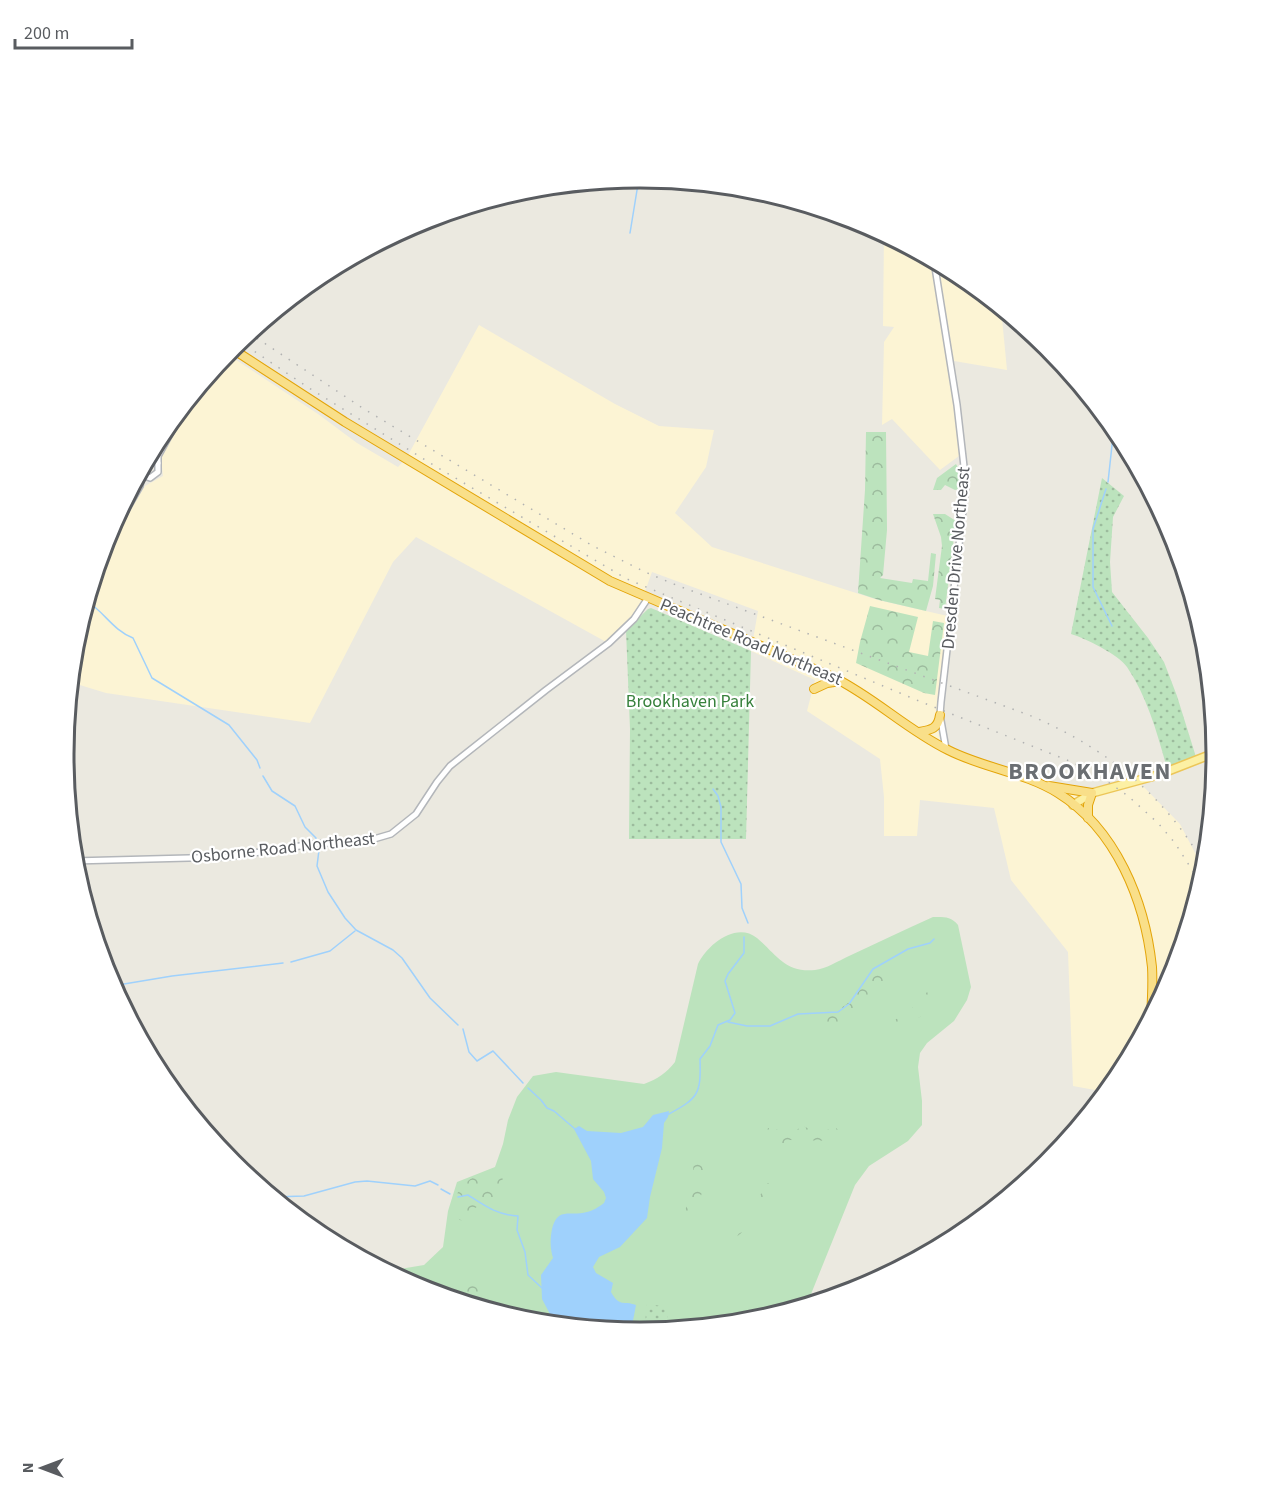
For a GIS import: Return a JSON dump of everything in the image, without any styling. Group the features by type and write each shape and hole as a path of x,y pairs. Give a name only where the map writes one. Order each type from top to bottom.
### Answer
{"highway":[{"name":"Peachtree Road Northeast","path":"239,354 345,423 601,576 841,681 946,750 1058,793 1088,818 1116,853 1141,914 1152,967 1151,998"},
{"path":"814,689 827,683 841,681"},
{"path":"919,732 934,729 939,722 940,715"},
{"path":"1042,785 1092,793 1088,806 1088,818"}],"main road":[{"path":"1073,805 1092,793 1158,775 1206,756"}],"street":[{"name":"Dresden Drive Northeast","path":"936,272 957,405 966,484 941,693 940,715 946,750"},
{"path":"147,475 153,477 158,472 158,458"},
{"name":"Osborne Road Northeast","path":"83,861 222,858 313,844 379,839 401,828 416,814 450,766 609,643 634,619 648,598"}],"shaded area":[{"path":"884,244 955,284 1002,320 1007,370 954,361 961,427 959,456 940,470 892,419 882,425 884,342 894,327 883,326"},
{"path":"479,325 615,404 659,426 714,430 706,467 675,513 712,547 878,600 952,617 950,647 941,693 944,700 946,744 997,770 1089,792 1138,781 1180,824 1197,857 1187,902 1163,972 1131,1038 1096,1090 1073,1086 1068,952 1011,880 994,808 920,800 917,836 884,836 884,797 880,759 807,711 815,680 751,651 758,611 652,572 639,608 608,643 416,537 393,562 310,723 106,693 78,684 93,608 127,515 145,486 163,476 161,458 175,432 214,381 234,359 318,414 357,443 398,467 407,457"}],"green space":[{"path":"866,432 886,432 887,530 883,575 880,578 912,583 913,579 928,581 931,553 936,554 933,586 926,611 858,593 865,490"},
{"path":"956,464 960,471 959,489 955,490 945,485 941,490 933,490 937,478"},
{"path":"1102,478 1124,496 1113,517 1110,562 1112,592 1164,662 1196,757 1168,772 1147,704 1127,667 1117,657 1071,634"},
{"path":"933,514 945,514 956,521 945,609 939,608 940,600 935,599 942,546"},
{"path":"870,606 918,617 909,652 928,656 933,621 944,623 935,695 924,693 856,663"},
{"name":"Brookhaven Park","path":"651,608 751,651 746,839 629,839 630,729 626,630"},
{"path":"933,917 943,917 958,925 971,987 967,1000 954,1021 927,1043 920,1053 918,1067 922,1125 908,1141 869,1166 855,1185 811,1295 751,1311 714,1317 640,1322 603,1320 529,1311 493,1302 402,1269 424,1265 443,1247 448,1211 457,1182 495,1167 517,1097 533,1076 556,1072 644,1084 658,1078 675,1062 698,964 708,950 723,937 740,932 749,933 782,961 796,969 815,970"},
{"path":"880,969 885,977 863,1003 858,1014 844,1022 834,1024 820,1018 825,1013 841,1008 853,998 872,971"},
{"path":"929,990 933,991 929,1011 907,1025 891,1026 890,1023 896,1019 909,1016 913,1007"},
{"path":"803,1126 816,1132 836,1128 841,1132 837,1141 790,1140 784,1148 768,1138 766,1133 768,1128 790,1131"},
{"path":"699,1159 704,1175 703,1190 697,1205 687,1217 683,1217 694,1182 693,1162"},
{"path":"500,1168 503,1186 497,1202 488,1210 478,1206 470,1212 469,1222 460,1220 454,1214 454,1204 461,1188 473,1177"},
{"path":"765,1183 770,1183 769,1189 752,1220 726,1246 722,1245 725,1236 738,1226 756,1202"},
{"path":"475,1278 483,1283 483,1299 464,1293 468,1284"},
{"path":"647,1304 669,1307 667,1321 645,1322"}],"water":[{"path":"669,1111 664,1123 662,1148 647,1218 620,1247 599,1257 593,1267 596,1273 613,1283 611,1292 617,1300 636,1305 633,1322 550,1314 542,1299 541,1275 553,1258 551,1240 555,1222 561,1215 593,1210 604,1203 606,1198 593,1179 591,1161 574,1129 579,1126 587,1131 621,1133 643,1127 653,1115"}],"waterway":[{"path":"630,233 637,188"},
{"path":"1108,482 1112,442"},
{"path":"1106,489 1093,529 1093,587 1112,626"},
{"path":"93,606 120,631 133,638 152,678 229,725 257,760 260,768"},
{"path":"263,776 272,791 295,806 305,827 316,838 319,850 317,866 328,892 345,918 356,930 393,950 402,958 430,998 458,1025"},
{"path":"713,789 721,807 721,842 741,884 742,908 748,923"},
{"path":"291,962 330,951 355,931"},
{"path":"667,1115 686,1104 696,1094 700,1080 700,1059 710,1046 718,1025 730,1020 735,1013 725,981 744,953 744,937"},
{"path":"728,1022 747,1026 770,1026 798,1014 838,1012 849,1004 873,969 908,949 930,943 934,939"},
{"path":"122,984 283,963"},
{"path":"463,1029 469,1052 477,1061 493,1051 523,1083"},
{"path":"528,1088 547,1108 554,1111 575,1129"},
{"path":"286,1197 304,1196 355,1182 367,1181 415,1186 430,1181 438,1185"},
{"path":"441,1189 450,1194"},
{"path":"458,1197 468,1195 497,1212 518,1216 517,1230 525,1252 528,1275 542,1288"}],"railway":[{"path":"256,338 364,409 593,546 645,572 1034,717 1061,730 1111,760 1133,778 1172,818 1198,854"},
{"path":"247,346 309,388 435,466 627,579 1067,760 1101,777 1128,796 1158,823 1175,843 1194,873"}],"district":[{"name":"BROOKHAVEN","path":"1090,771"}]}
